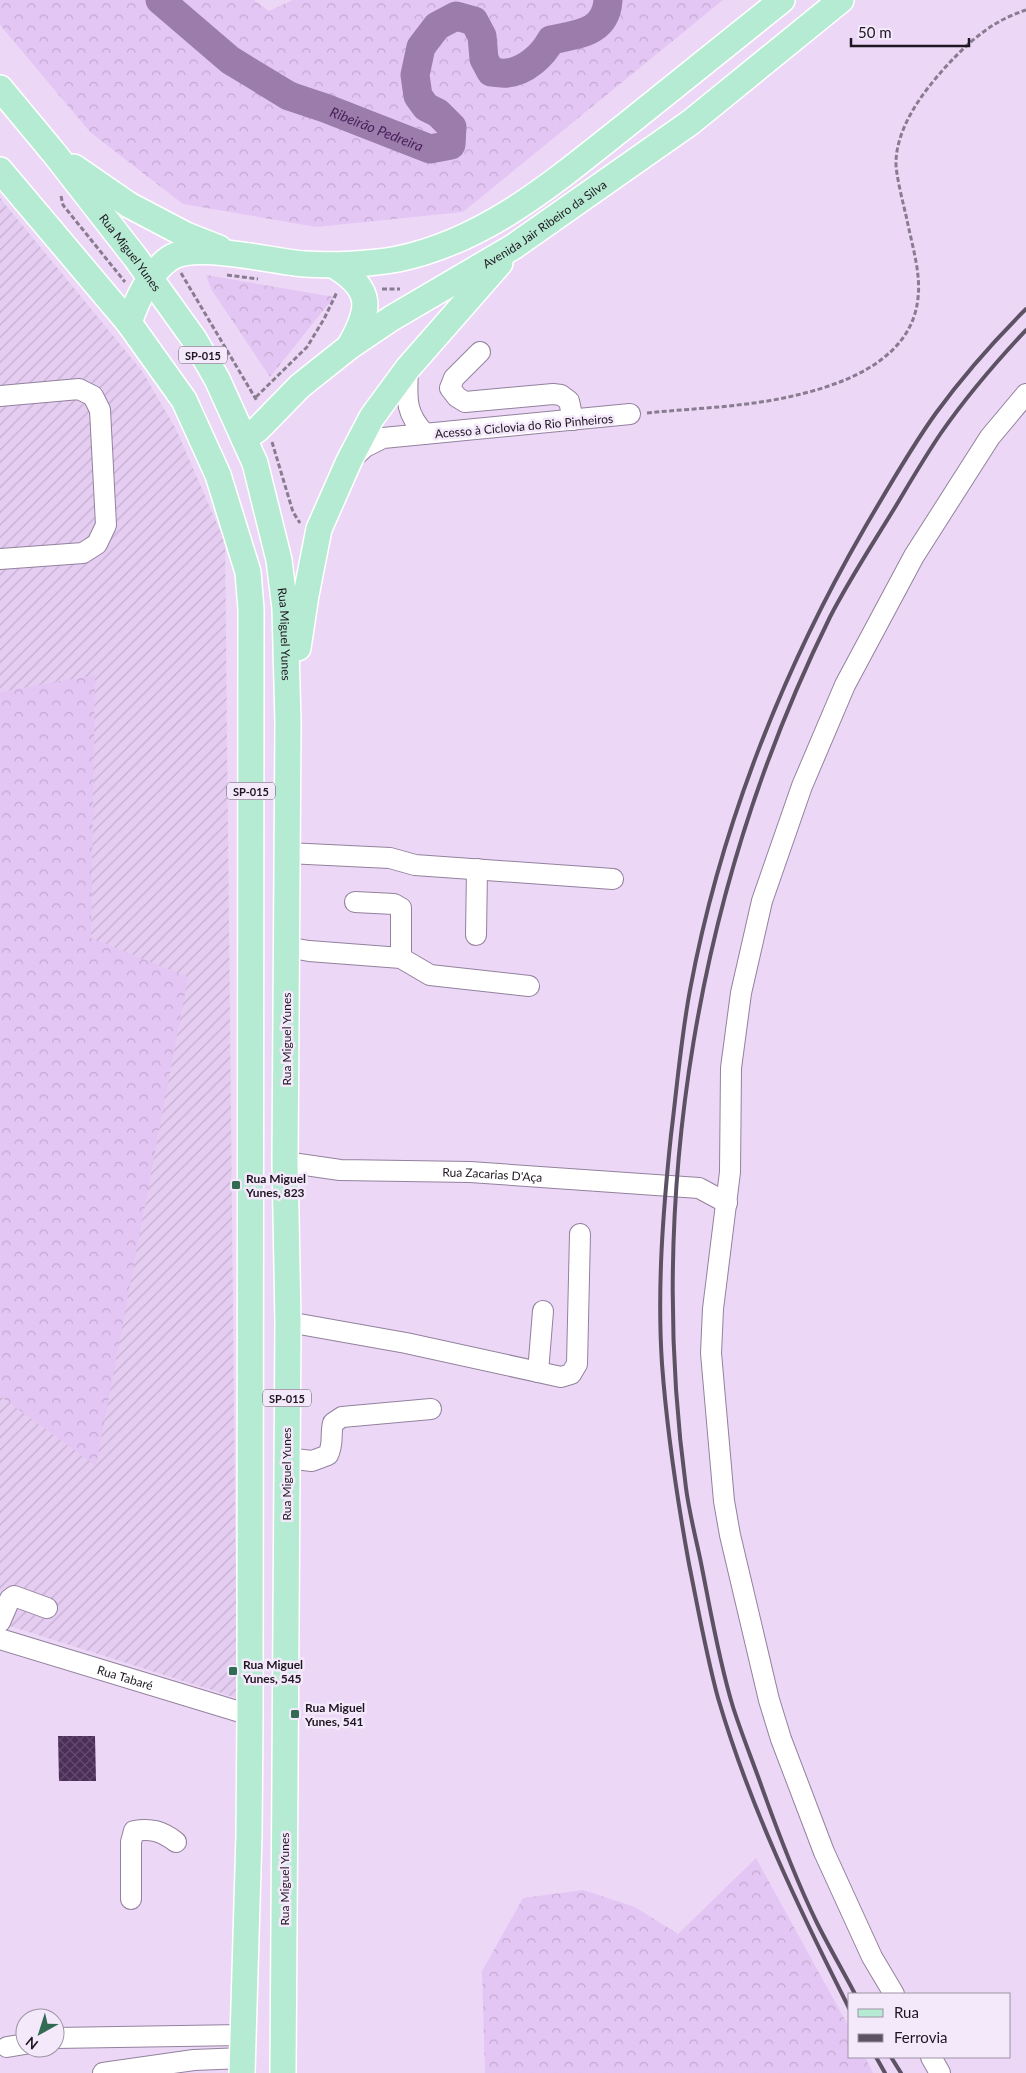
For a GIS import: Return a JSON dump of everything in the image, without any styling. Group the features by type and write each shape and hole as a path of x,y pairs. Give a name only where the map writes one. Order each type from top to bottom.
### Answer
{"main road":[{"path":"336,276 452,243 500,220 554,182 782,0"},
{"name":"Avenida Jair Ribeiro da Silva","path":"244,439 258,429 300,386 349,347 392,318 513,247 691,122 841,0"},
{"name":"Rua Miguel Yunes","path":"0,88 54,153 194,339 217,379 255,463 280,560 286,608 288,723 285,1162 288,1322 283,2073"},
{"path":"54,153 129,205 186,235 235,255"},
{"name":"SP-015","path":"3,176 129,323 184,400 218,475 248,572 252,609 250,1715 243,2055"},
{"path":"288,723 306,595 319,529 349,461 372,417 408,368 513,247"},
{"path":"129,323 137,299 150,279 171,258 196,251 235,255 357,281 365,308 362,324 349,347"},
{"path":"184,400 207,426 219,435 229,439 244,439"},
{"path":"251,1112 263,1149 276,1162 285,1162"},
{"path":"250,1227 260,1231 268,1238 277,1281 287,1292"}],"street":[{"path":"480,352 454,378 450,388 457,397 465,402 554,394 561,395 569,401 572,420"},
{"path":"408,368 407,400 409,413 425,434"},
{"path":"0,396 79,389 93,396 100,410 106,525 96,544 83,553 0,559"},
{"path":"893,1993 868,1949 824,1852 781,1739 769,1700 730,1535 724,1501 711,1352 713,1309 730,1172 731,1068 741,993 762,901 802,786 845,685 914,556 990,437 1026,394"},
{"path":"349,461 375,441 383,438 634,414"},
{"path":"287,853 390,858 415,865 613,879"},
{"path":"476,869 476,935"},
{"path":"355,902 394,904 402,908 401,958"},
{"path":"286,947 310,951 401,958 430,975 529,986"},
{"name":"Rua Zacarias D'Aça","path":"285,1162 340,1170 470,1172 699,1188"},
{"path":"699,1188 730,1172"},
{"path":"699,1188 727,1203"},
{"path":"288,1322 387,1339 561,1377 571,1374 577,1364 580,1234"},
{"path":"538,1372 543,1311"},
{"path":"286,1458 312,1461 328,1455 333,1445 331,1432 333,1423 342,1417 431,1409"},
{"path":"0,1622 10,1599 14,1596 47,1608"},
{"name":"Rua Tabaré","path":"0,1639 250,1715"},
{"path":"131,1899 131,1842 134,1831 145,1829 157,1830 165,1833 176,1842"},
{"path":"65,2039 243,2055"},
{"path":"103,2073 243,2055"},
{"path":"932,2058 940,2073"}],"path":[{"path":"634,414 758,402 798,395 851,378 889,355 902,342 913,322 918,298 916,267 896,161 904,126 928,87 958,53 984,30 1010,15 1026,10"},
{"path":"63,205 119,273"},
{"path":"187,272 180,272 256,397 307,346 324,319 336,276"},
{"path":"219,273 262,280"},
{"path":"270,436 293,512 300,524"}],"shaded area":[{"path":"0,198 142,371 176,429 225,542 237,1698 0,1623"}],"green space":[{"path":"0,0 254,0 269,11 293,0 723,0 463,212 316,227 183,204 90,132 0,25"},
{"path":"206,275 334,297 270,377 211,289"},
{"path":"95,675 91,938 188,977 96,1466 0,1396 0,692"},
{"path":"756,1858 848,2025 848,2058 866,2058 873,2073 485,2073 482,1971 523,1898 583,1890 635,1907 678,1934"}],"building":[{"path":"58,1736 95,1736 96,1781 59,1781"}],"waterway":[{"name":"Ribeirão Pedreira","path":"160,0 230,60 289,96 430,149 451,145 452,127 438,113 426,107 418,96 415,75 421,47 437,26 456,16 474,21 482,36 484,59 491,72 514,72 533,61 551,40 580,33 596,26 606,11 608,0"}],"railway":[{"path":"848,2006 794,1896 760,1818 718,1698 702,1631 677,1489 662,1364 660,1307 662,1250 671,1135 687,1008 703,930 718,870 737,811 781,695 806,638 834,583 917,441 946,399 968,372 1026,309"},
{"path":"854,1993 801,1889 733,1707 723,1670 692,1523 687,1497 675,1377 673,1265 679,1153 694,1042 716,932 746,825 784,719 837,603 923,461 971,393 1026,330"},
{"path":"877,2058 885,2073"},
{"path":"892,2058 901,2073"}],"place":[{"name":"Rua Miguel Yunes, 823","path":"236,1185"},
{"name":"Rua Miguel Yunes, 545","path":"233,1671"},
{"name":"Rua Miguel Yunes, 541","path":"295,1714"}]}
